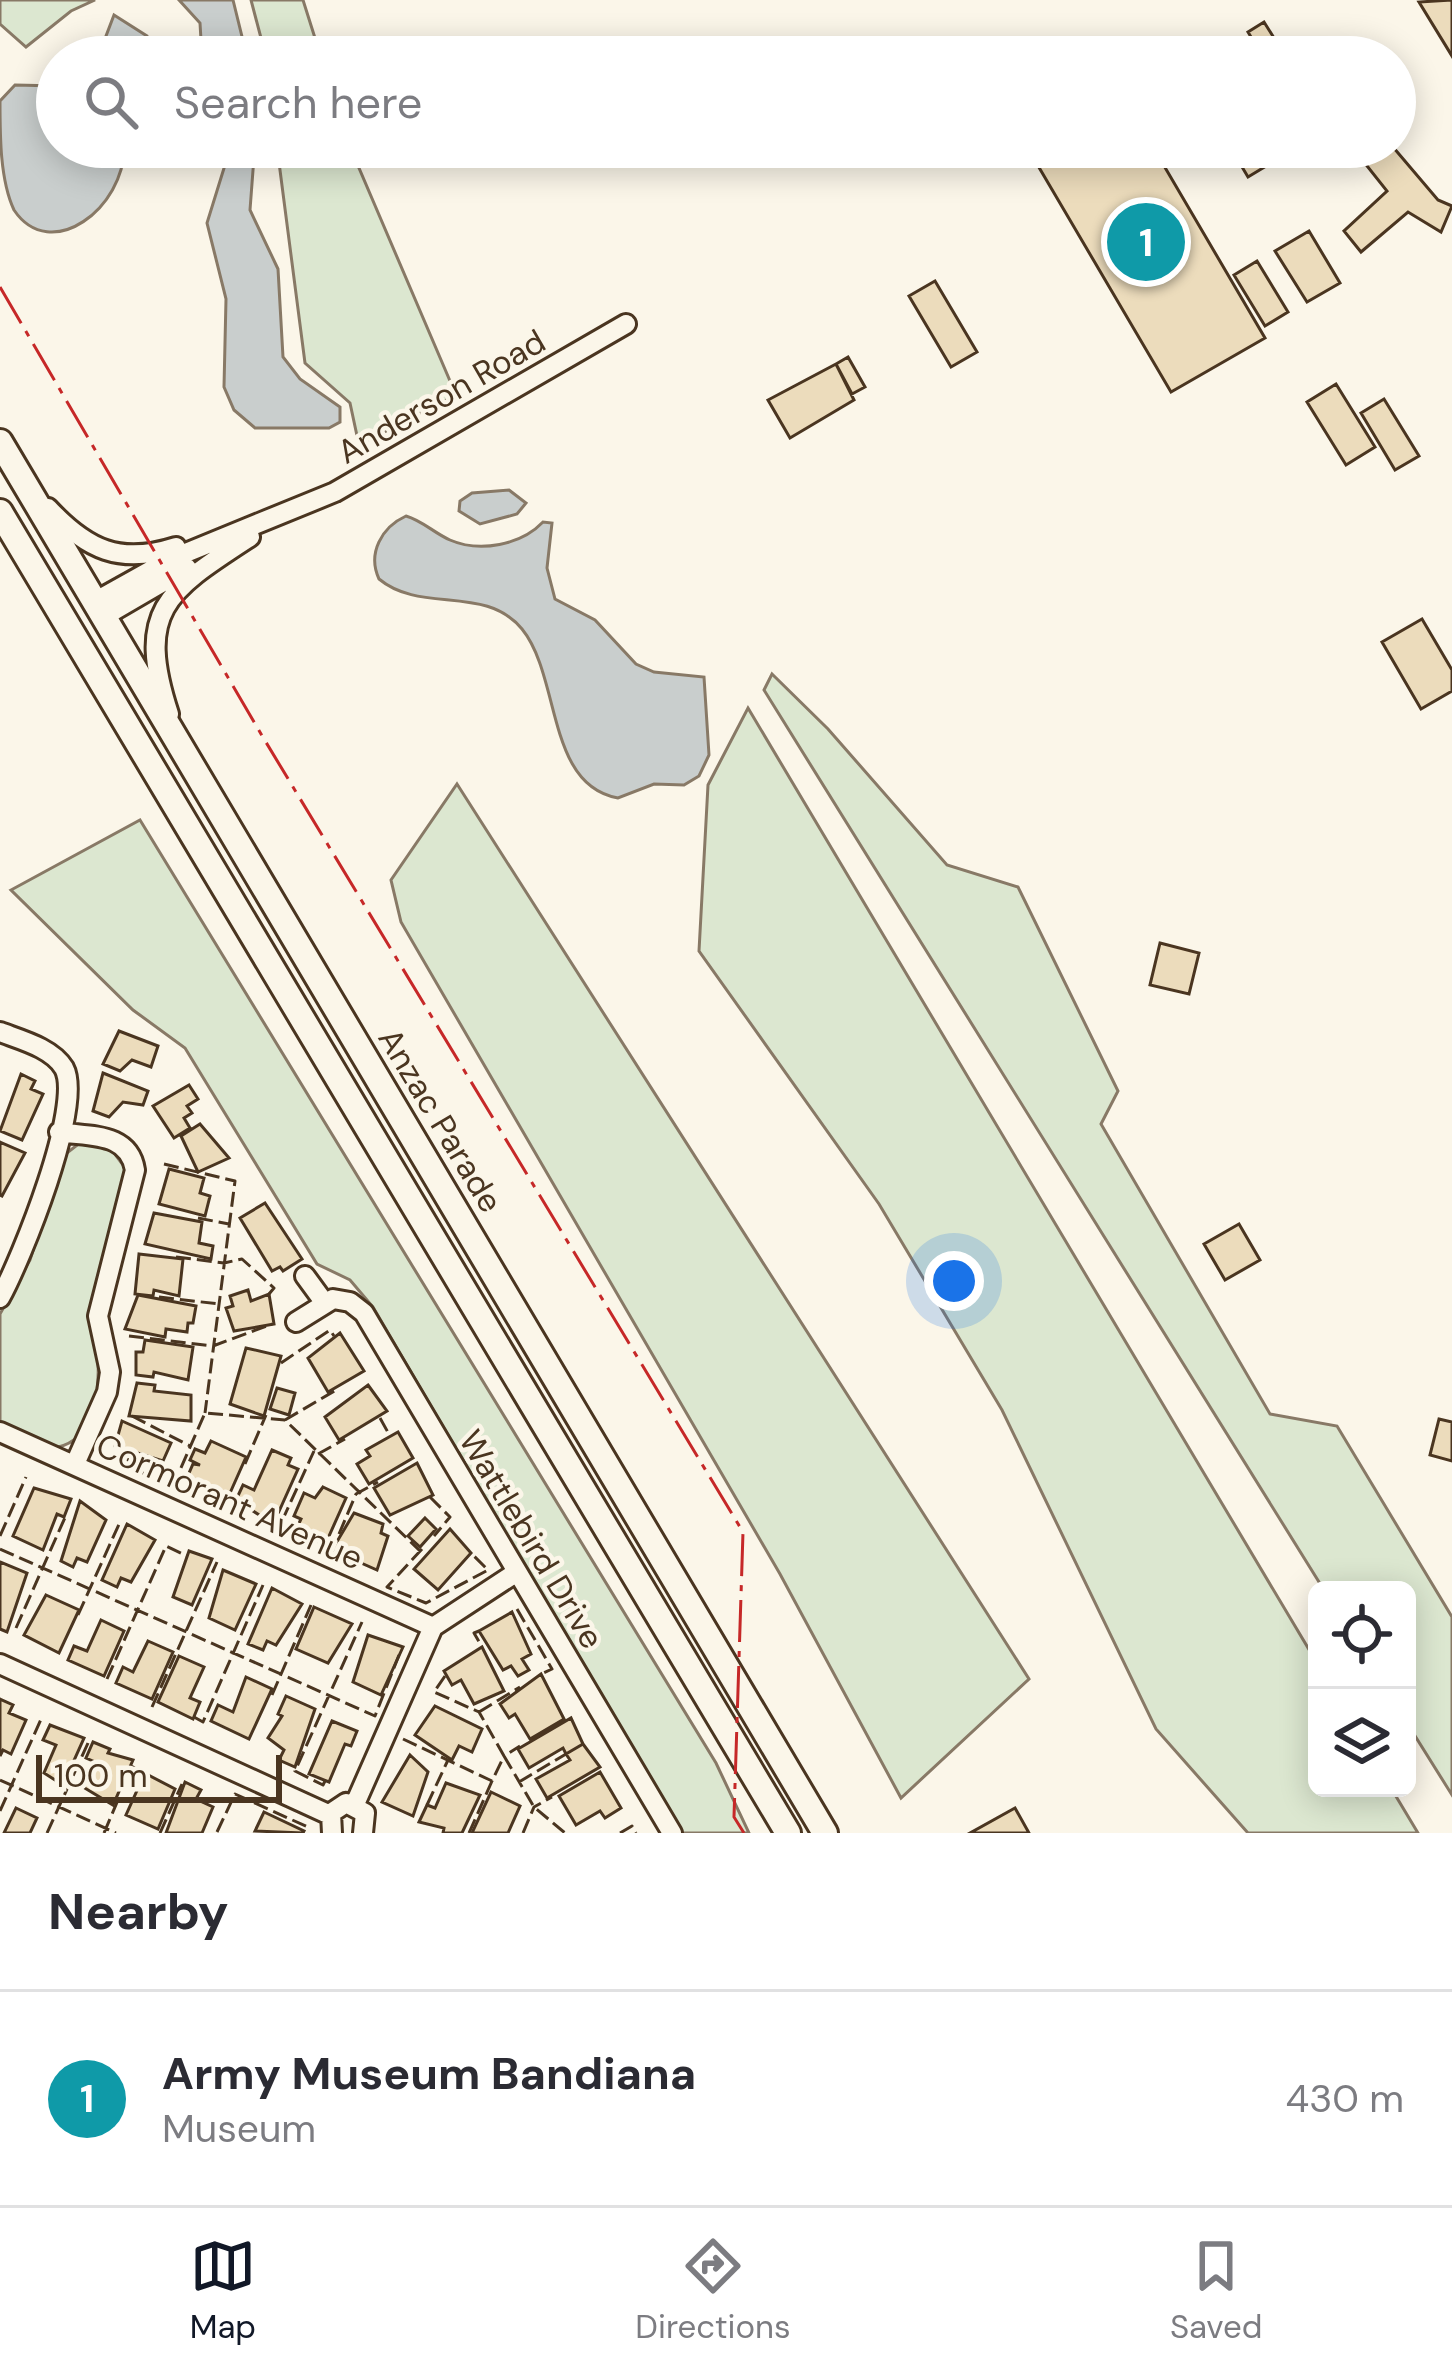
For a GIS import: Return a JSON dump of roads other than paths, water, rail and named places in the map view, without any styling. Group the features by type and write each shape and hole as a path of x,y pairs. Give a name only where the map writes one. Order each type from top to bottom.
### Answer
{"main road":[{"name":"Anzac Parade","path":"0,442 825,1833"},
{"name":"Anzac Parade","path":"0,512 788,1833"},
{"path":"69,627 98,609"}],"street":[{"name":"Anderson Road","path":"98,609 366,475 626,324"},
{"name":"Anderson Road","path":"25,484 79,539 123,556 154,554 277,518"},
{"name":"Anderson Road","path":"177,740 155,668 160,614 184,581 277,518"},
{"path":"0,1032 61,1064 69,1085 33,1233 0,1298"},
{"path":"59,1132 116,1141 130,1153 135,1171 98,1316 110,1372 107,1392 75,1464"},
{"name":"Wattlebird Drive","path":"305,1276 325,1302 347,1300 364,1313 672,1833"},
{"path":"296,1322 325,1302"},
{"name":"Cormorant Avenue","path":"0,1432 434,1628"},
{"path":"355,1804 434,1628 517,1572"},
{"path":"0,1664 331,1824 340,1805 355,1804"},
{"path":"355,1804 366,1816 366,1832"}],"place":[{"name":"Army Museum Bandiana","path":"1146,242"}]}
